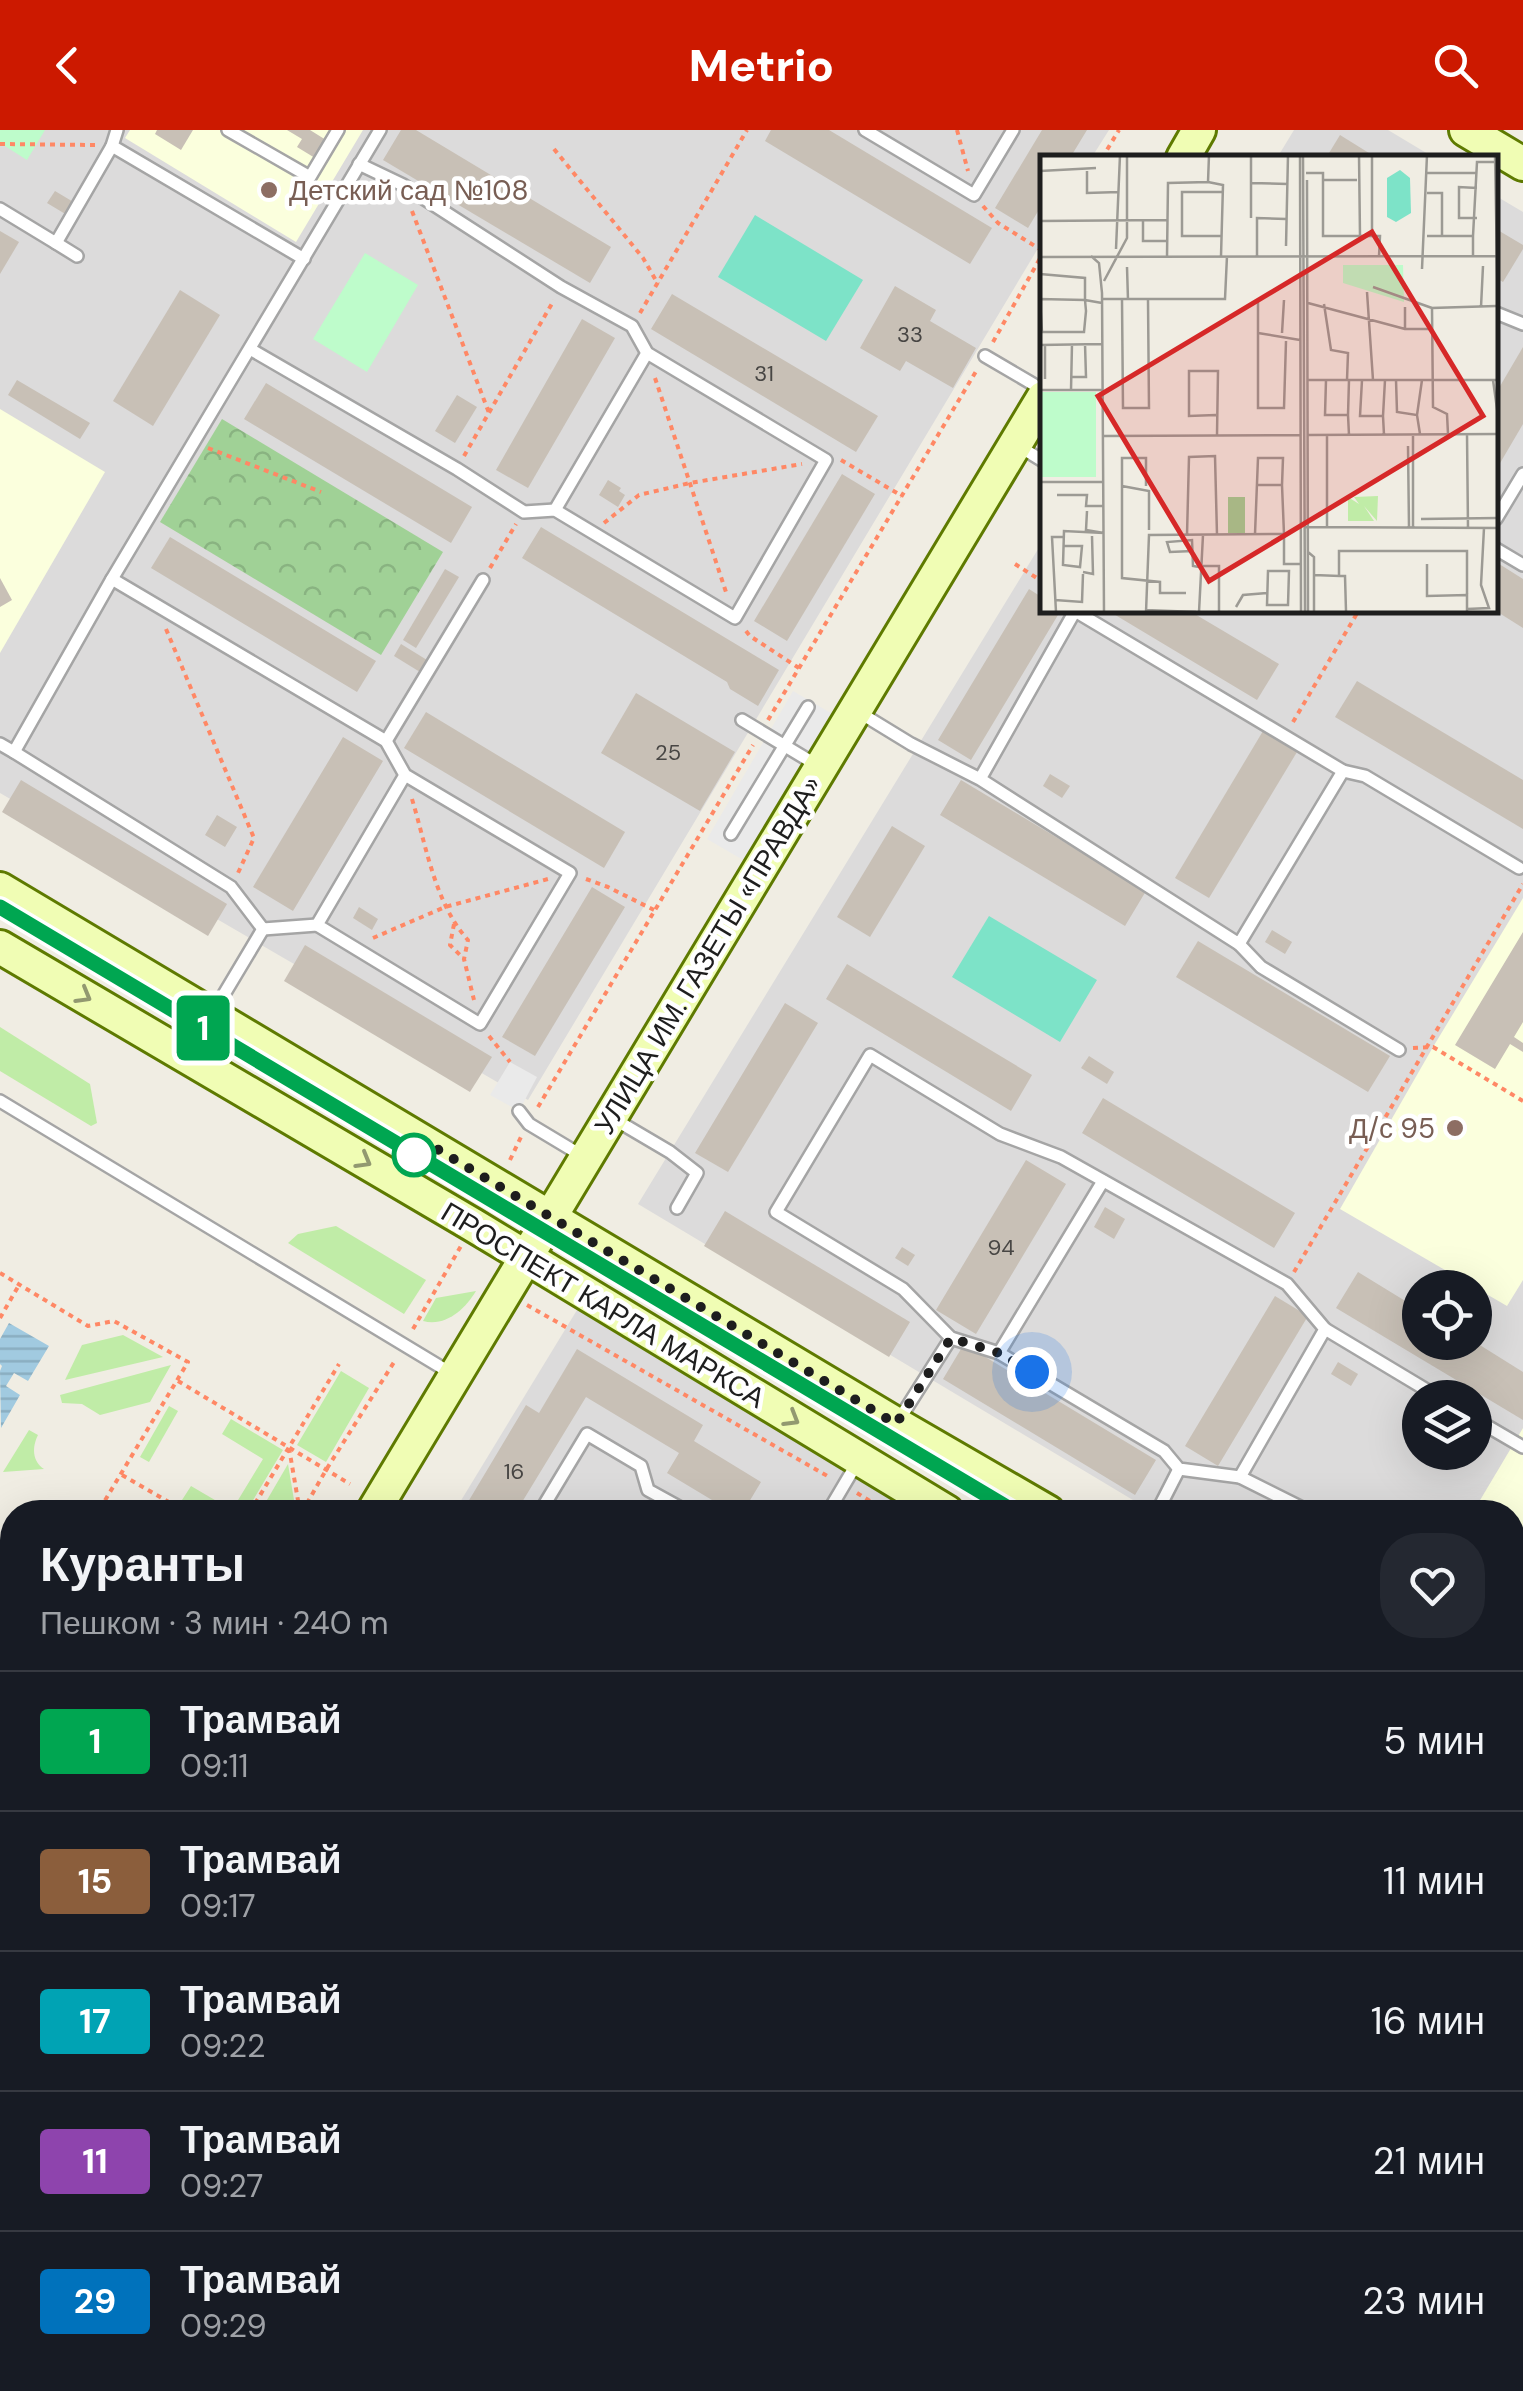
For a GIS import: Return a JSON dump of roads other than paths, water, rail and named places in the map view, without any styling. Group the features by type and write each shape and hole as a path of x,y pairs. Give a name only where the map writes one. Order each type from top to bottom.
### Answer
{"main road":[{"path":"1185,155 1199,130"},
{"path":"1466,130 1523,164"},
{"name":"УЛИЦА ИМ. ГАЗЕТЫ «ПРАВДА»","path":"385,1500 454,1374 821,768 1030,453 1040,411"},
{"name":"ПРОСПЕКТ КАРЛА МАРКСА","path":"0,889 1027,1500"},
{"name":"ПРОСПЕКТ КАРЛА МАРКСА","path":"0,947 527,1258 852,1472 918,1500"}],"lane":[{"path":"56,243 112,146 117,130"},
{"path":"228,130 243,134 310,177 338,130"},
{"path":"14,752 380,130"},
{"path":"865,130 974,195 1013,130"},
{"path":"112,146 304,259"},
{"path":"250,349 524,512 555,510 735,618 826,460 647,352 632,326 403,186 359,164"},
{"path":"0,209 77,256"},
{"path":"1498,315 1523,324"},
{"path":"555,510 647,352"},
{"path":"985,356 1040,388"},
{"path":"1498,516 1523,474"},
{"path":"1498,550 1523,565"},
{"path":"112,580 386,741 405,775 570,874 480,1024 317,925 264,929"},
{"path":"386,741 483,580"},
{"path":"980,779 1074,612"},
{"path":"1078,612 1343,772 1365,776 1519,868"},
{"path":"731,834 808,706"},
{"path":"857,711 980,779 1239,944 1260,966 1399,1050"},
{"path":"742,720 821,768"},
{"path":"0,744 231,887 264,929"},
{"path":"1239,944 1343,772"},
{"path":"317,925 405,775"},
{"path":"212,1015 264,929"},
{"path":"1286,1500 1240,1477 1180,1469 1164,1451 999,1353 951,1338 903,1289 776,1212 870,1055 1000,1134 1062,1156 1286,1284 1325,1329 1410,1380"},
{"path":"0,1100 454,1374"},
{"path":"518,1111 529,1124 586,1158"},
{"path":"610,1117 670,1152 697,1173 677,1208"},
{"path":"999,1353 1103,1182"},
{"path":"1240,1477 1325,1329"},
{"path":"896,1424 951,1338"},
{"path":"1492,1429 1523,1448"},
{"path":"547,1500 587,1434 642,1466 648,1490 666,1500"},
{"path":"1163,1500 1180,1469"},
{"path":"835,1500 852,1472"}],"water":[{"path":"9,1323 49,1346 28,1381 14,1373 6,1386 20,1395 1,1428 0,1339"}],"tram line":[{"path":"0,907 995,1500"},
{"name":"1","path":"0,907 995,1500"}],"place":[{"name":"Детский сад №108","path":"269,190"},
{"name":"Д/с 95","path":"1455,1128"}]}
